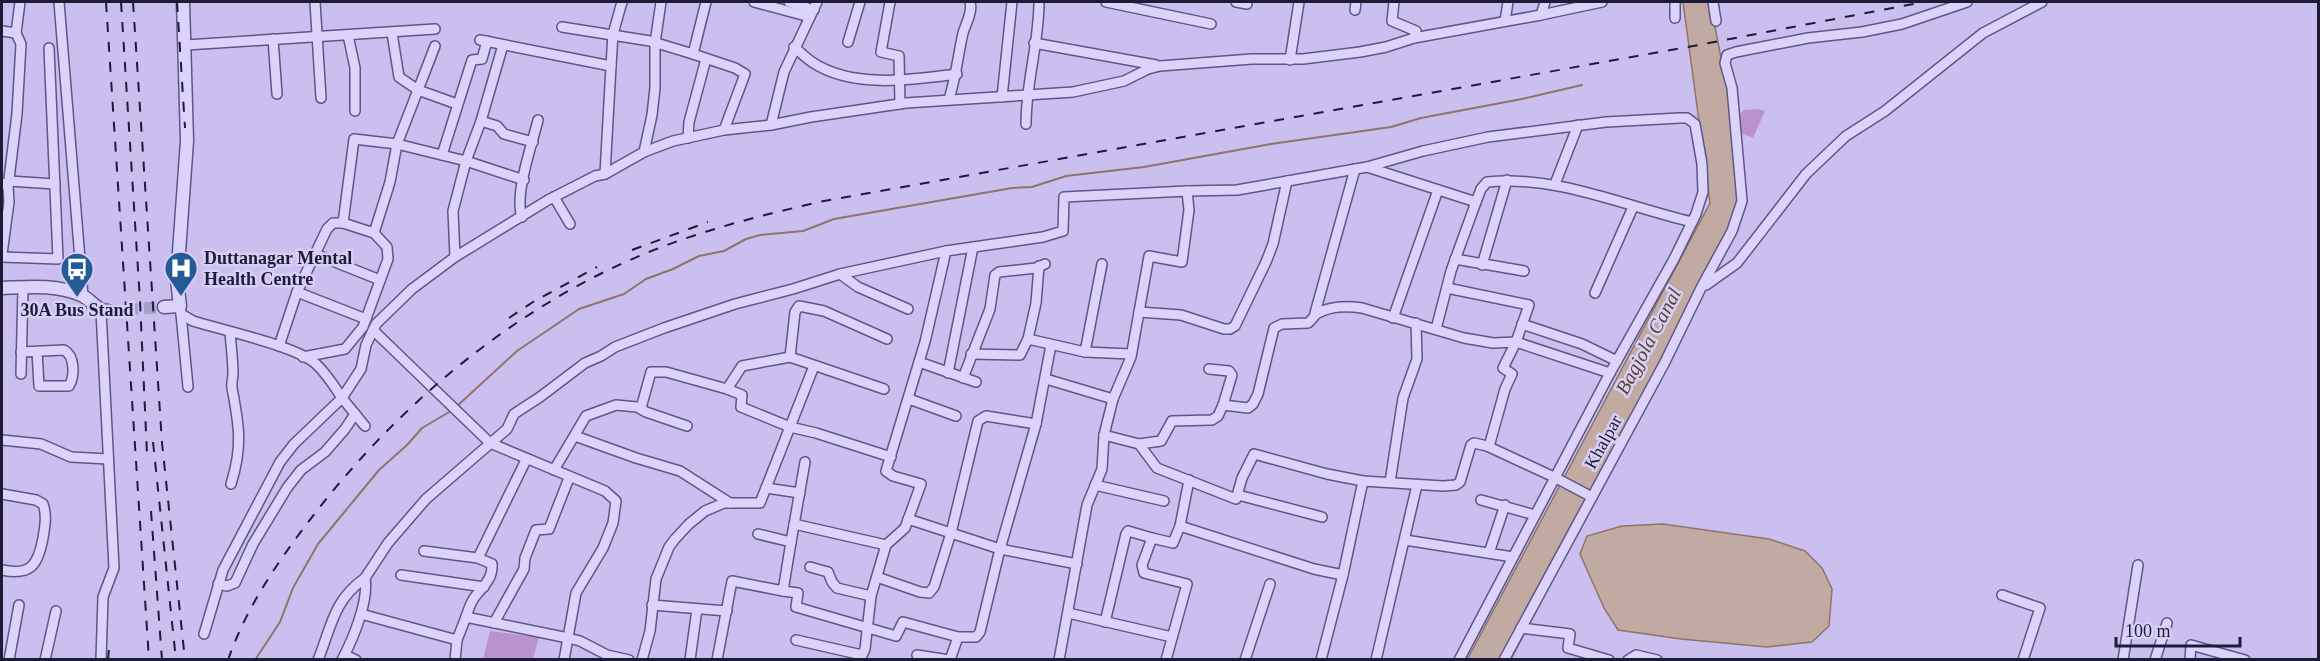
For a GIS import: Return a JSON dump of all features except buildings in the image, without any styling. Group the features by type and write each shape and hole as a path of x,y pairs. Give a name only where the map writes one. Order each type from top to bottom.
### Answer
{"street":[{"path":"20,2 16,33 21,44 17,114 6,183 9,202 2,255 57,260 49,48"},
{"path":"59,2 82,296"},
{"path":"183,2 188,141 177,280 188,387"},
{"path":"315,2 321,98"},
{"path":"605,174 613,34 622,2"},
{"path":"644,152 655,88 654,43 661,2"},
{"path":"693,54 705,2"},
{"path":"754,2 814,9"},
{"path":"789,2 814,9"},
{"path":"848,42 860,2"},
{"path":"890,2 881,52 899,56 900,104"},
{"path":"949,99 957,74 963,35 971,8 970,2"},
{"path":"1002,97 1012,2"},
{"path":"1026,124 1026,95 1039,2"},
{"path":"1106,2 1211,24"},
{"path":"1236,2 1247,4"},
{"path":"1290,60 1299,2"},
{"path":"1394,2 1392,21 1416,31 1414,38"},
{"path":"1505,21 1508,2"},
{"path":"1541,15 1545,2"},
{"path":"204,634 218,584 244,528 280,462 294,444 342,398 361,369 366,345 376,324 412,289 455,257 554,197 595,176 605,174 644,152 673,141 724,130 771,125 900,104 1073,92 1124,81 1148,69 1160,66 1252,59 1290,60 1360,52 1414,38 1602,2"},
{"path":"1675,2 1675,18"},
{"path":"1713,2 1716,21"},
{"name":"Khalpar","path":"1504,660 1665,362 1732,231 1742,201 1732,88 1725,63 1727,55 1808,38 1902,24 1967,2"},
{"path":"1701,288 1737,263 1806,174 1846,136 1885,111 1983,33 2042,2"},
{"path":"771,125 784,72 814,9"},
{"path":"562,27 613,34 654,43 735,68 745,74 724,130"},
{"path":"186,45 435,29"},
{"path":"2,31 16,33"},
{"path":"392,33 399,77 418,90 457,104"},
{"path":"348,35 355,68 355,111"},
{"path":"273,39 277,94"},
{"path":"442,155 472,60 482,59 483,41 611,66"},
{"path":"1034,43 1160,66"},
{"path":"455,257 453,211 466,160 481,121 503,45"},
{"path":"374,233 390,182 396,144 435,46"},
{"path":"795,47 812,63 842,76 899,81 957,74"},
{"path":"688,138 689,122 706,59"},
{"path":"318,660 335,611 345,595 365,579 388,543 426,499 507,429 514,414 585,363 615,347 735,304 840,274 946,251 1043,237 1063,231 1064,197 1236,190 1368,167 1423,151 1488,137 1578,125 1669,118 1691,120 1698,131 1703,192 1692,222 1459,660"},
{"path":"522,217 518,200 538,120"},
{"path":"481,121 497,126 504,134 533,142"},
{"path":"1555,184 1578,125"},
{"path":"343,223 354,139 396,144 466,160 524,180"},
{"path":"1368,167 1476,202"},
{"path":"1223,405 1243,408 1253,404 1258,394 1274,328 1282,324 1308,323 1315,314 1355,169"},
{"path":"1436,329 1455,259 1483,184 1507,180 1555,184 1692,222"},
{"path":"1482,265 1507,180"},
{"path":"1139,312 1181,315 1224,329 1235,326 1269,253 1287,181"},
{"path":"6,183 55,184"},
{"path":"1393,318 1438,190"},
{"path":"1059,660 1087,505 1102,469 1104,435 1113,399 1131,354 1149,256 1182,262 1189,210 1187,191"},
{"path":"554,197 570,224"},
{"path":"1595,292 1633,207"},
{"path":"279,346 297,292 327,229 333,223 343,223 374,233 387,247 388,259 363,327 345,349 303,357"},
{"path":"948,373 973,248"},
{"path":"796,640 861,657 871,596 886,545 905,528 921,484 893,476 886,471 909,399 946,251"},
{"path":"315,254 380,280"},
{"path":"1455,259 1524,271"},
{"path":"1085,352 1102,264"},
{"path":"963,378 971,354 990,309 995,275 1042,265 1028,339 1020,355 971,354"},
{"path":"840,274 858,287 908,309"},
{"path":"21,374 23,287"},
{"path":"2,288 49,287 82,296 92,306 105,311 108,459 114,568 104,597 101,660"},
{"path":"1447,288 1529,305 1516,342 1503,368 1512,374 1505,388 1490,443 1487,446"},
{"path":"297,292 366,319"},
{"path":"790,357 795,312 799,306 824,311 887,339"},
{"path":"1315,314 1349,306 1464,338 1493,343 1516,342 1610,373"},
{"path":"164,307 181,310 193,321 279,346 315,363 365,426"},
{"path":"1390,482 1403,398 1417,359 1416,323"},
{"path":"1522,324 1582,344 1617,361"},
{"path":"373,330 490,443 604,491 616,501 612,523 603,548 576,593 564,660"},
{"path":"230,332 231,387 237,408 240,445 238,463 231,484"},
{"path":"1028,339 1085,352 1131,354"},
{"path":"717,660 732,581 798,593 796,607 896,636 903,622 958,637 972,638 980,632 1000,549 1036,424 1051,345"},
{"path":"21,352 37,351 64,350 70,353 72,357 69,386 39,386 37,351"},
{"path":"727,389 742,366 790,357 884,389"},
{"path":"919,362 976,382"},
{"path":"642,660 650,631 656,579 669,548 688,524 705,511 730,502 760,503 814,366"},
{"path":"1104,435 1139,444 1161,441 1169,424 1176,420 1212,420 1218,416 1223,405 1232,375 1229,371 1209,369"},
{"path":"640,408 651,372 666,372 742,395 741,407 790,427 891,457"},
{"path":"1046,379 1113,399"},
{"path":"909,399 956,416"},
{"path":"554,470 586,416 616,405 640,408 687,426"},
{"path":"218,584 227,586 235,583 253,544 287,488 301,470 325,452 355,414"},
{"path":"877,577 929,593 934,587 951,533 978,422 986,416 1036,424"},
{"path":"575,436 680,471 730,502"},
{"path":"2,440 40,444 71,457 108,459"},
{"path":"1139,444 1156,468 1236,499 1242,478 1254,454 1363,481 1456,485 1460,482 1471,445 1474,443 1487,446 1592,497"},
{"path":"478,558 526,460"},
{"path":"783,591 805,462"},
{"path":"494,623 524,568 525,558 537,530 549,529 569,478"},
{"path":"1105,622 1126,534 1128,531 1173,543 1180,526 1189,480"},
{"path":"1321,660 1343,575 1363,481"},
{"path":"1095,485 1164,501"},
{"path":"1376,660 1417,485"},
{"path":"766,488 800,493"},
{"path":"2,494 36,500 43,504 45,511 39,558 35,564 21,572 2,570"},
{"path":"1238,495 1322,517"},
{"path":"1480,500 1535,515"},
{"path":"1489,553 1505,505"},
{"path":"908,519 1000,549 1077,564"},
{"path":"795,524 886,545"},
{"path":"1180,526 1314,569 1343,575"},
{"path":"758,534 790,542"},
{"path":"1152,538 1142,566 1144,573 1187,584 1166,660"},
{"path":"1405,540 1513,557"},
{"path":"424,551 478,558 492,564 490,578 473,600 457,640 455,660"},
{"path":"2123,660 2138,565"},
{"path":"810,567 828,572 837,588 871,596"},
{"path":"401,575 484,587"},
{"path":"356,660 344,657 361,614 367,588 365,579"},
{"path":"1245,660 1270,584"},
{"path":"2002,595 2040,608 2024,659"},
{"path":"9,660 19,605"},
{"path":"652,605 727,611"},
{"path":"690,660 697,609"},
{"path":"45,660 56,611"},
{"path":"1068,613 1172,637"},
{"path":"361,614 457,640"},
{"path":"466,617 580,641 607,655 629,660"},
{"path":"2155,660 2167,623"},
{"path":"1521,628 1570,634 1568,648 1609,660"},
{"path":"917,655 949,660 958,637"},
{"path":"2190,660 2191,645 2245,660"},
{"path":"1628,660 1636,655 1657,660"}],"shaded area":[{"path":"1744,110 1765,111 1753,138 1741,133 1740,114"},
{"path":"490,631 539,637 533,659 483,659"}],"water":[{"name":"Bagjola Canal","path":"1683,2 1710,2 1743,168 1741,219 1511,659 1467,660 1710,203"},
{"path":"1663,524 1769,539 1805,551 1822,568 1832,589 1829,626 1812,642 1767,647 1681,639 1618,630 1604,608 1580,554 1587,536 1622,526"}],"waterway":[{"path":"456,407 517,351 579,309 624,294 646,279 699,256 724,251 746,239 760,235 803,231 834,219 1012,188 1032,187 1066,176 1144,167 1271,144 1391,127 1421,118 1582,85"},
{"path":"255,660 280,622 293,588 318,544 379,470 422,428 451,411"}],"tunnel":[{"path":"108,311 164,307"}],"railway":[{"path":"106,2 149,660"},
{"path":"121,2 147,454"},
{"path":"133,2 162,443 185,660"},
{"path":"177,2 185,128"},
{"path":"228,660 255,601 290,546 351,469 430,390 473,354 519,321 616,266 667,245 745,220 824,201 1688,47 1924,2"},
{"path":"632,250 708,222"},
{"path":"509,318 533,302 597,267"},
{"path":"153,442 176,660"},
{"path":"151,511 162,660"},
{"path":"108,660 109,648"}],"place":[{"name":"Duttanagar Mental Health Centre","path":"181,297"},
{"name":"30A Bus Stand","path":"77,298"}]}
